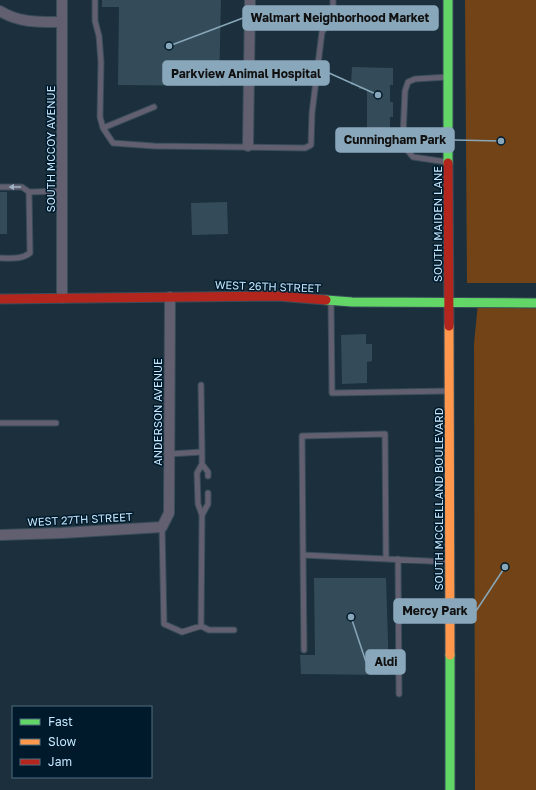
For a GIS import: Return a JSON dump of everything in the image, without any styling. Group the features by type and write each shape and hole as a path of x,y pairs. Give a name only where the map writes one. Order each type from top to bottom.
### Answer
{"main road":[{"name":"SOUTH MAIDEN LANE","path":"448,0 450,303"},
{"name":"WEST 26TH STREET","path":"0,299 278,296 352,302 536,303"},
{"name":"SOUTH MCCLELLAND BOULEVARD","path":"450,303 450,790"}],"street":[{"name":"SOUTH MCCOY AVENUE","path":"62,0 62,298"},
{"path":"248,146 250,0"},
{"path":"0,11 9,16 26,21 62,22"},
{"name":"ANDERSON AVENUE","path":"162,527 169,513 170,297"},
{"name":"WEST 27TH STREET","path":"0,535 162,527"}],"lane":[{"path":"95,0 95,20 100,36 100,117 103,128 112,143 154,146 248,146 305,148 311,145 312,113 322,32 330,21 333,12 333,0"},
{"path":"449,77 415,79 408,82 405,91 403,136 408,151 413,157 449,162"},
{"path":"103,128 154,107"},
{"path":"0,187 22,187 29,192 62,191"},
{"path":"0,258 18,258 26,256 30,252 29,192"},
{"path":"330,300 332,393 450,391"},
{"path":"201,385 202,464 197,473 198,504 202,515 201,626"},
{"path":"0,423 56,423"},
{"path":"304,650 302,436 384,434 386,558"},
{"path":"169,454 202,452"},
{"path":"202,464 208,472 208,476"},
{"path":"202,515 208,504 208,493"},
{"path":"162,527 164,624 182,632 201,626 209,630 234,630"},
{"path":"303,555 450,562"},
{"path":"398,559 399,694"}],"shaded area":[{"path":"465,0 536,0 536,283 467,283"},
{"path":"478,303 536,303 536,790 475,790 474,344"}],"building":[{"path":"102,0 221,0 219,86 118,85 119,7 102,7"},
{"path":"352,67 393,68 393,85 390,85 390,102 393,102 393,117 390,117 390,129 367,129 367,89 359,89 359,85 351,85"},
{"path":"0,192 7,192 7,234 0,234"},
{"path":"227,202 228,234 192,235 191,203"},
{"path":"366,334 366,344 372,344 372,361 367,362 367,383 342,384 341,335"},
{"path":"314,578 386,578 389,675 301,674 300,655 315,655"}],"traffic: fast":[{"path":"448,0 448,163"},
{"path":"326,300 352,302 536,303"},
{"path":"450,655 450,790"}],"traffic: slow":[{"path":"449,326 450,655"}],"traffic: jam":[{"path":"448,163 449,326"},
{"path":"0,299 277,296 326,300"}],"place":[{"name":"Walmart Neighborhood Market","path":"169,46"},
{"name":"Parkview Animal Hospital","path":"378,95"},
{"name":"Cunningham Park","path":"501,141"},
{"name":"Mercy Park","path":"505,567"},
{"name":"Aldi","path":"351,617"}]}
